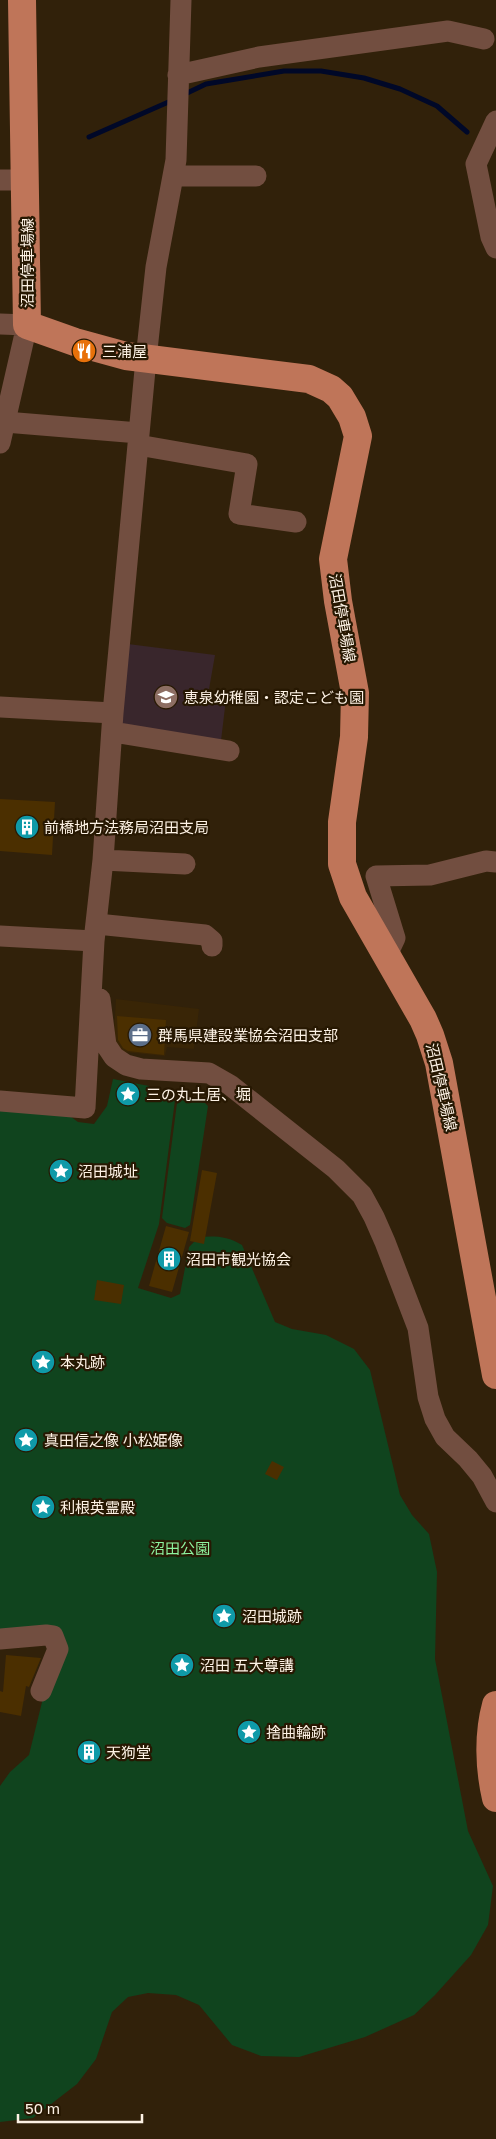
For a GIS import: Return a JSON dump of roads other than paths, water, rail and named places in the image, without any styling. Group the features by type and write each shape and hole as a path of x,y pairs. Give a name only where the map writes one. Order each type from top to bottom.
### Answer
{"main road":[{"name":"沼田停車場線","path":"22,0 13,180 27,324 76,342 126,356 309,379 331,389 340,397 352,417 358,436 333,559 338,601 355,692 354,737 342,822 342,864 353,897 430,1035 439,1063 496,1375"},
{"path":"496,1705 491,1730 492,1780 496,1798"}],"street":[{"path":"0,1101 85,1108 95,932 103,860 113,722 146,359 156,267 176,160 181,0"},
{"path":"178,75 260,57 448,30 484,39"},
{"path":"496,121 476,164 496,248"},
{"path":"173,176 256,176"},
{"path":"0,324 27,324 2,432 139,439 247,464 239,514 296,522"},
{"path":"0,707 113,722 229,750"},
{"path":"103,860 185,864"},
{"path":"387,955 395,938 376,876 430,875 486,861 496,862"},
{"path":"0,936 95,932 205,935 212,941 212,946"},
{"path":"91,990 101,1000 106,1045 114,1057 126,1065 141,1069 209,1073 230,1085 336,1169 362,1195 382,1233 418,1328 428,1397 435,1419 445,1437 468,1459 482,1476 496,1502"},
{"path":"0,1639 53,1636 58,1649 41,1691"}],"waterway":[{"path":"183,95 206,84 284,71 321,71 364,78 400,89 437,106 467,132"},
{"path":"89,137 173,100"}],"place":[{"name":"三浦屋","path":"84,351"},
{"name":"恵泉幼稚園・認定こども園","path":"166,697"},
{"name":"前橋地方法務局沼田支局","path":"27,827"},
{"name":"群馬県建設業協会沼田支部","path":"140,1035"},
{"name":"三の丸土居、堀","path":"128,1094"},
{"name":"沼田城址","path":"61,1171"},
{"name":"沼田市観光協会","path":"169,1259"},
{"name":"本丸跡","path":"43,1362"},
{"name":"真田信之像 小松姫像","path":"26,1440"},
{"name":"利根英霊殿","path":"43,1507"},
{"name":"沼田城跡","path":"224,1616"},
{"name":"沼田 五大尊講","path":"182,1665"},
{"name":"捨曲輪跡","path":"249,1732"},
{"name":"天狗堂","path":"89,1752"}],"park label":[{"name":"沼田公園","path":"180,1548"}]}
